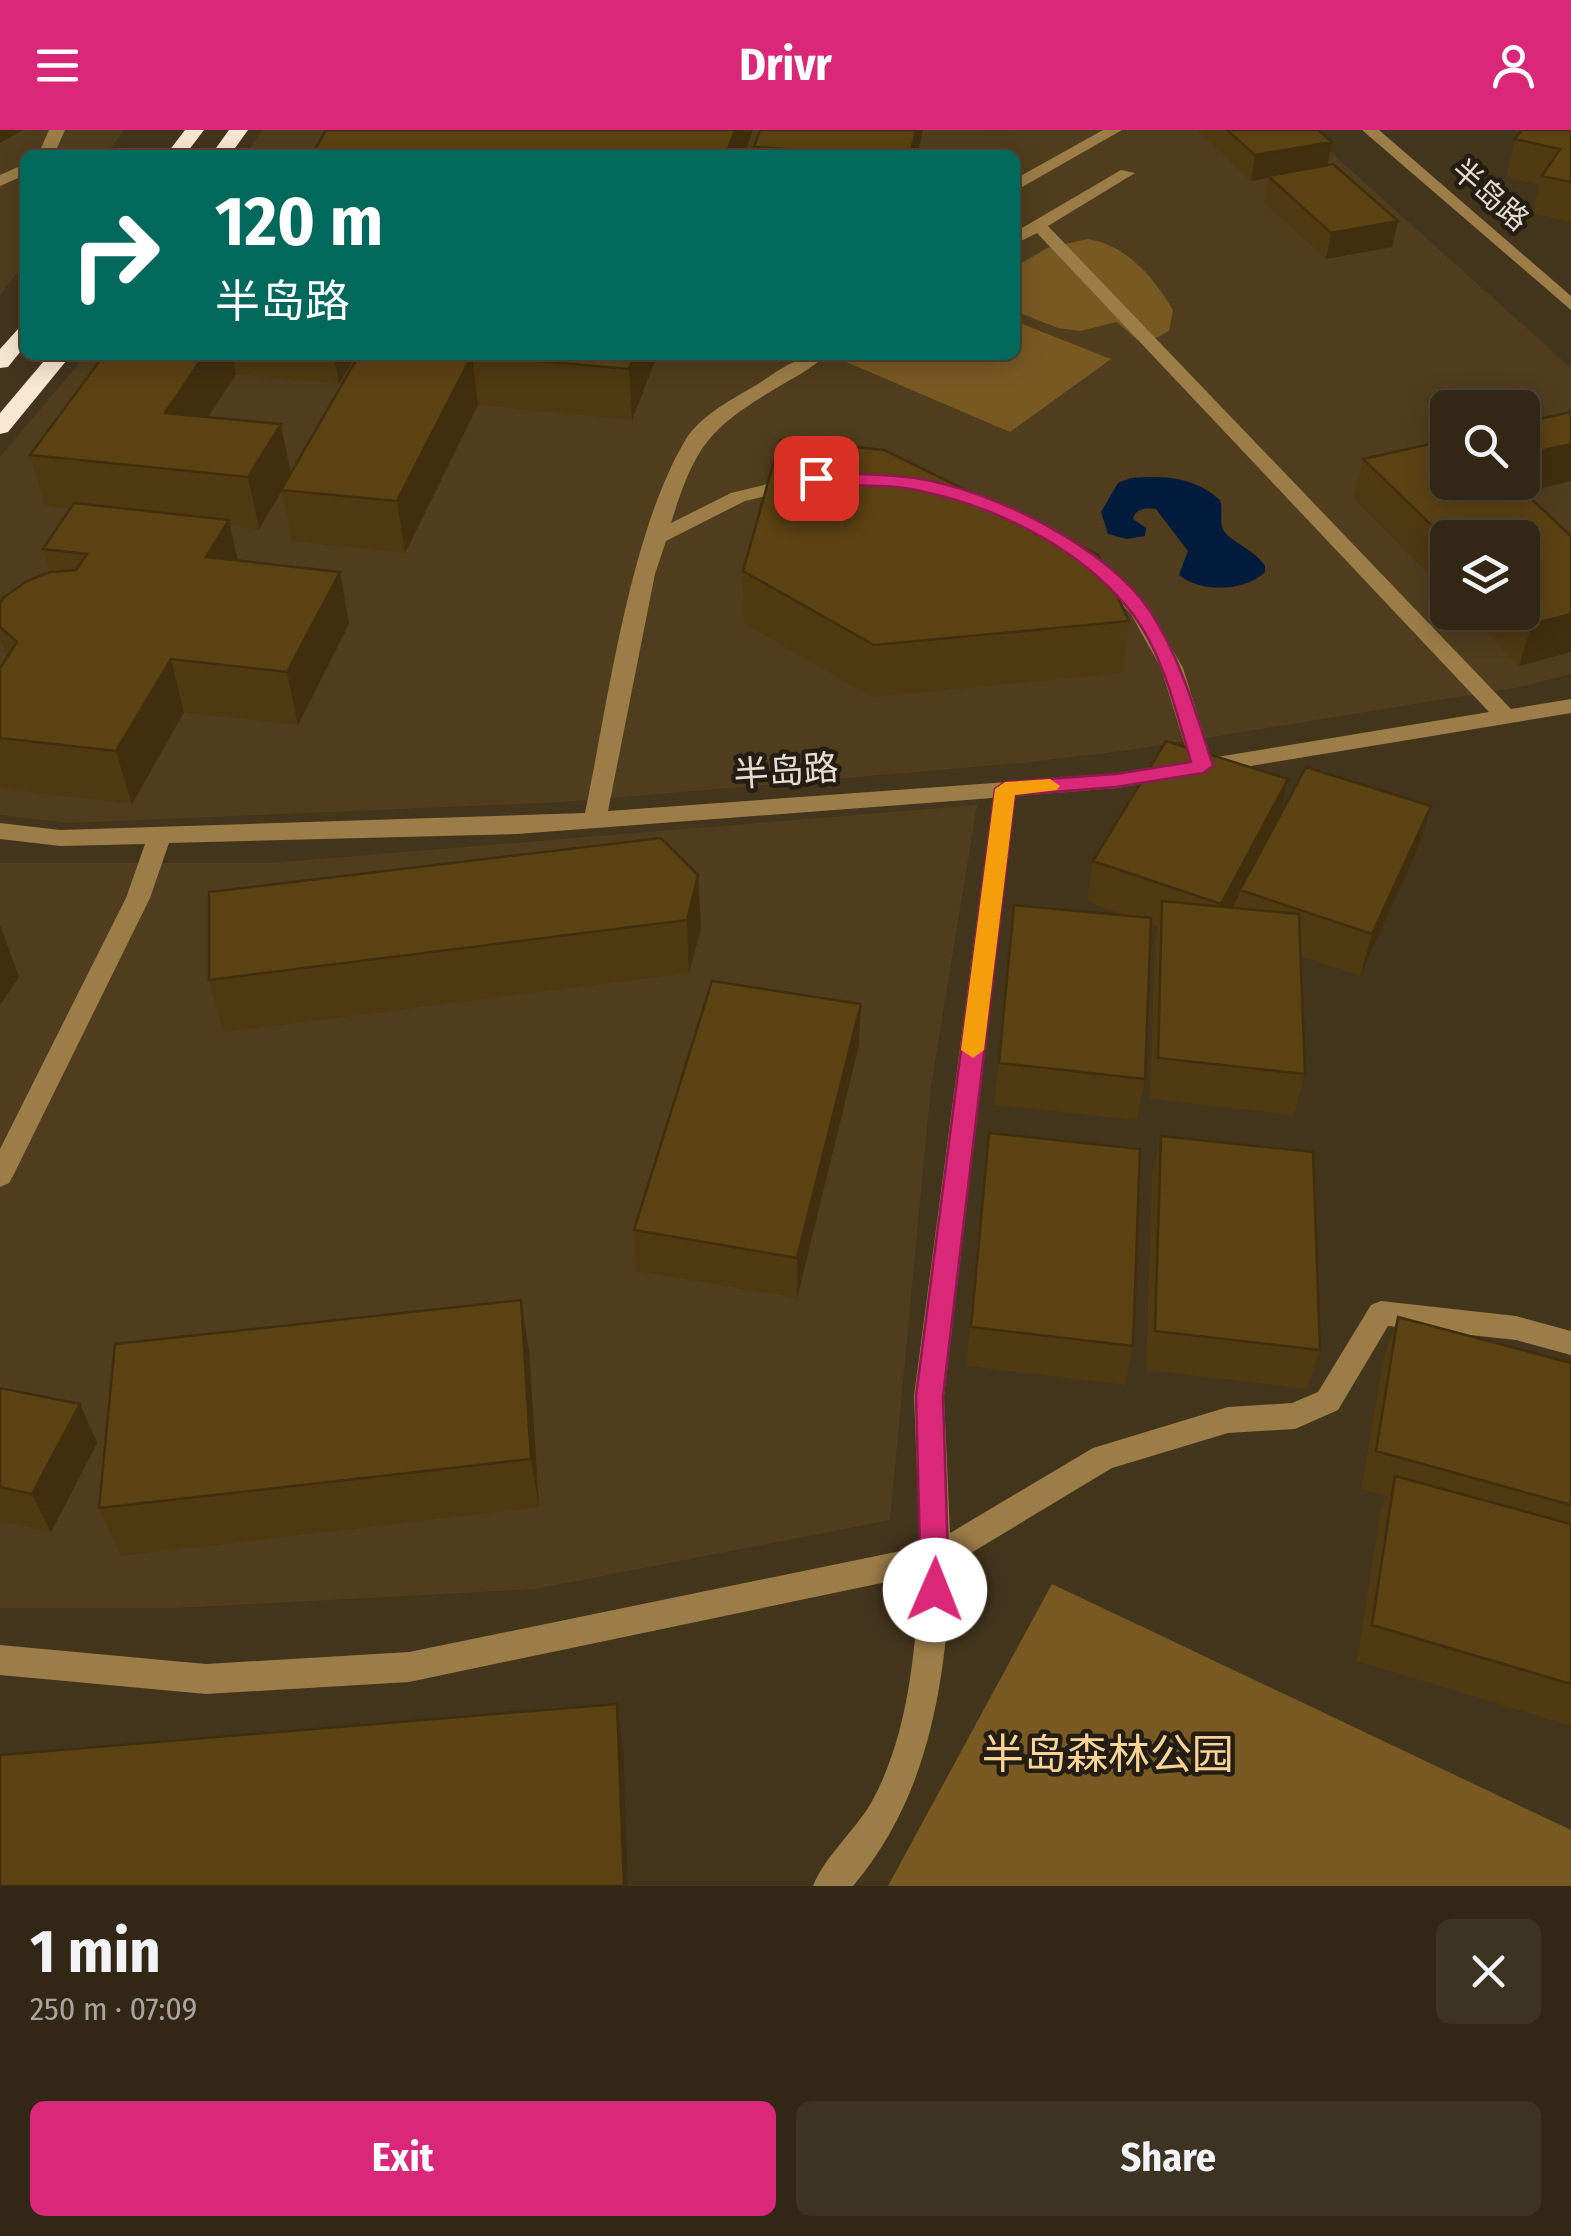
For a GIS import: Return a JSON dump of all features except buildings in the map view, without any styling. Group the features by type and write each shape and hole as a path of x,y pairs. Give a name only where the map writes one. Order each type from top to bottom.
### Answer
{"highway":[{"path":"178,150 195,130"},
{"path":"224,150 239,130"},
{"path":"0,362 20,339"},
{"path":"0,427 56,360"}],"street":[{"path":"1020,183 1114,130"},
{"name":"半岛路","path":"1370,130 1571,305"},
{"path":"1020,236 1128,173"},
{"path":"1038,225 1506,716"},
{"path":"595,820 646,574 696,439 729,408 809,360"},
{"path":"657,538 738,497 816,478"},
{"path":"1069,548 1085,557 1140,611 1172,668 1203,766"},
{"name":"半岛路","path":"0,831 60,838 517,826 1005,789 1116,780 1571,706"},
{"path":"830,1886 861,1854 910,1757 932,1655 936,1558 929,1396 1005,789"},
{"path":"0,1176 138,898 160,835"},
{"path":"0,1660 206,1679 409,1667 936,1558 1104,1457 1228,1420 1295,1416 1328,1401 1382,1313 1516,1328 1571,1344"}],"shaded area":[{"path":"0,130 124,130 110,150 20,150 20,269 0,295"},
{"path":"263,130 1306,130 1571,368 1571,674 1520,687 1131,750 1022,763 564,802 71,823 0,815 0,457 82,360 1020,360 1020,150 248,150"},
{"path":"977,805 931,1086 890,1520 536,1589 177,1608 0,1608 0,863 271,863"}],"green space":[{"path":"1088,239 1127,256 1148,275 1173,310 1169,331 1156,338 1137,340 1117,322 1080,331 1058,328 1020,313 1020,264 1047,248"},
{"path":"1020,323 1111,359 1010,432 844,361 1020,360"},
{"name":"半岛森林公园","path":"1052,1584 1571,1830 1571,1886 888,1886"}],"water":[{"path":"1131,478 1178,479 1210,492 1220,500 1224,531 1260,559 1265,572 1246,583 1222,588 1188,581 1179,575 1188,551 1156,509 1142,509 1134,515 1133,519 1146,528 1145,536 1127,539 1108,534 1101,512 1118,483"}],"slow traffic":[{"path":"973,1050 1005,789 1050,786"}],"route":[{"path":"816,478 916,484 1004,510 1085,557 1140,611 1172,668 1203,766 1116,780 1005,789 929,1396 935,1590"}]}
